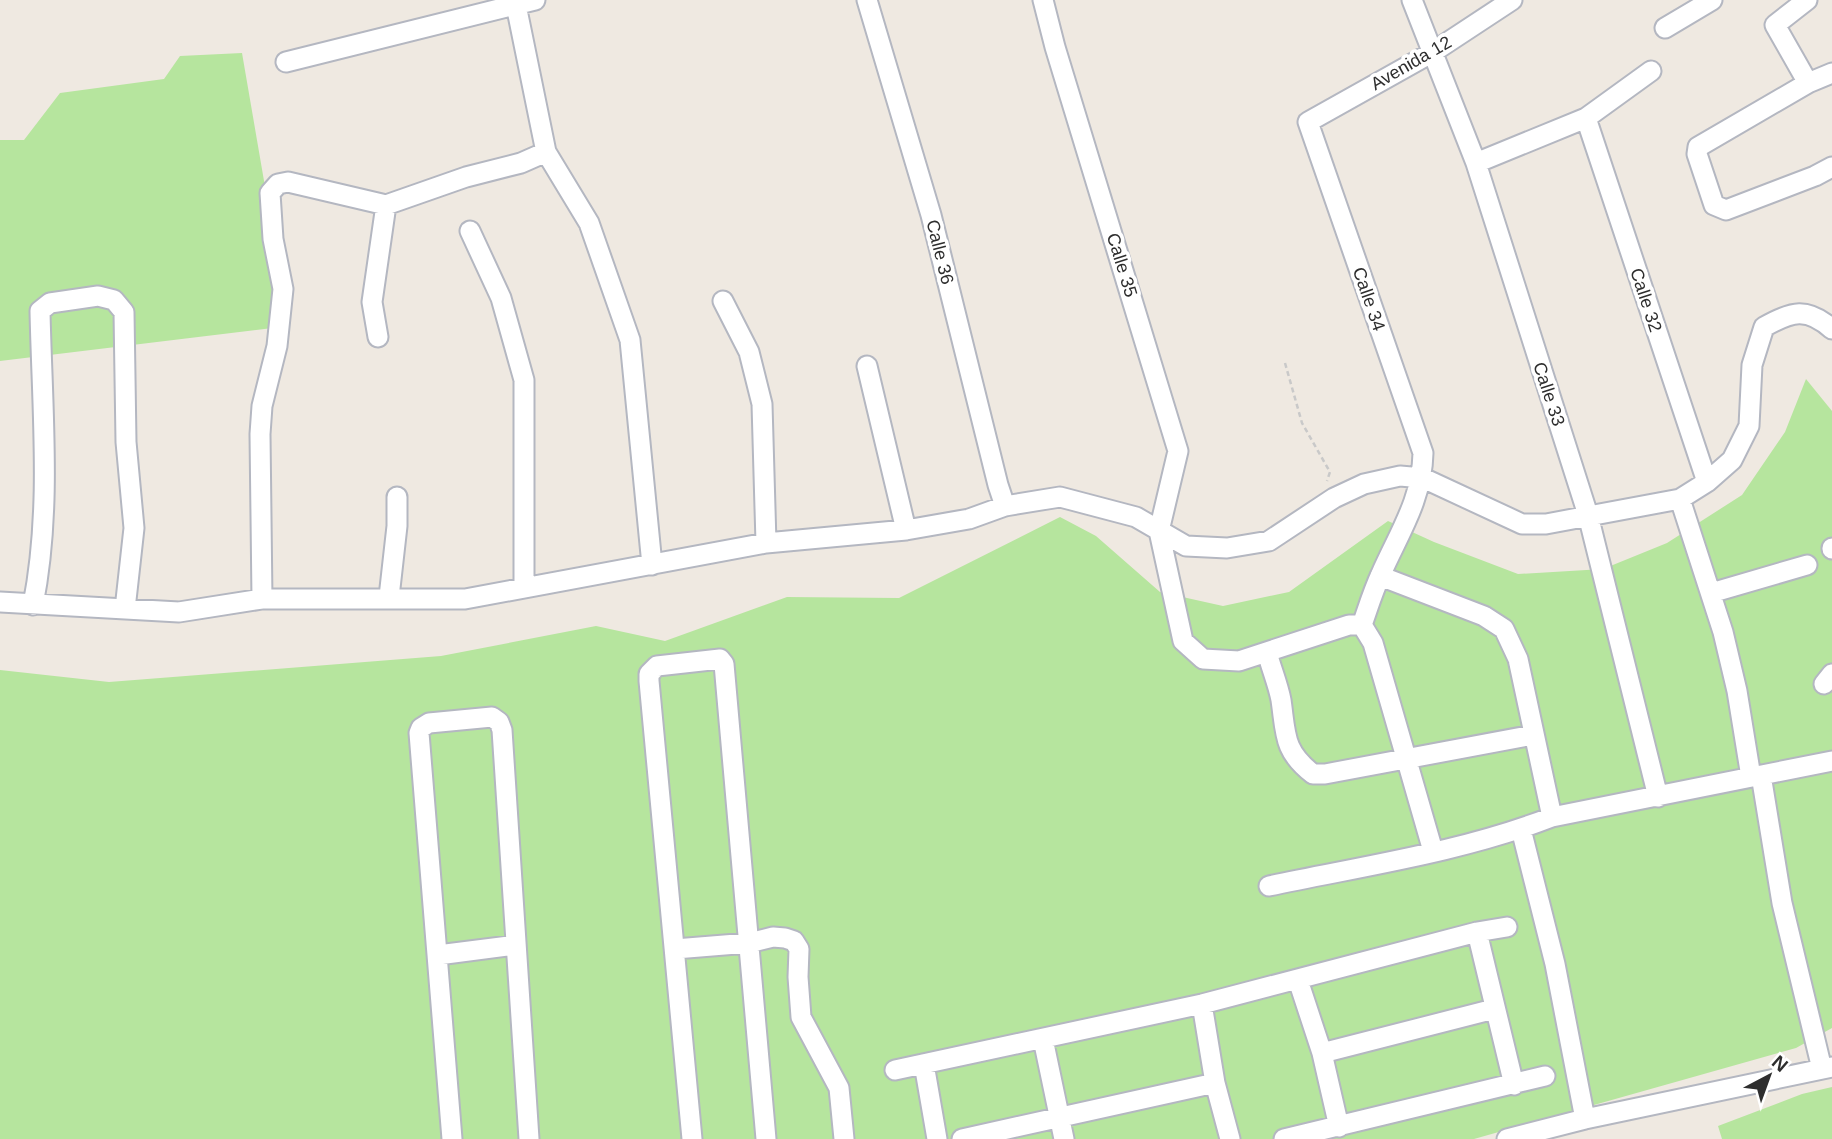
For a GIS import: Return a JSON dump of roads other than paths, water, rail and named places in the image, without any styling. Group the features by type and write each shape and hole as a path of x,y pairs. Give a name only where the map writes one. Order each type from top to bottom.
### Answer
{"street":[{"path":"286,62 536,0"},
{"name":"Calle 36","path":"867,0 931,215 1005,506"},
{"name":"Calle 35","path":"1044,0 1055,47 1178,451 1159,531"},
{"name":"Calle 33","path":"1412,0 1476,163 1588,514 1658,797"},
{"name":"Avenida 12","path":"1308,122 1433,52 1512,0"},
{"path":"1665,28 1712,0"},
{"path":"1807,0 1774,25 1808,83"},
{"path":"516,5 546,152 589,223 630,340 652,565"},
{"path":"1476,163 1586,118 1651,71"},
{"path":"1832,73 1808,83 1698,147 1714,205 1726,210 1832,167"},
{"name":"Calle 32","path":"1586,118 1707,482"},
{"name":"Calle 34","path":"1308,122 1423,453 1423,478"},
{"path":"262,599 260,434 262,406 277,346 283,289 273,239 270,193 278,184 288,182 386,205 466,177 521,163 546,152"},
{"path":"378,337 372,302 386,205"},
{"path":"470,231 501,298 524,380 524,587"},
{"path":"33,605 41,557 43,507 40,311 50,303 98,296 114,300 124,312 126,442 134,528 125,609"},
{"path":"723,301 749,352 762,404 766,543"},
{"path":"0,602 178,612 262,599 465,599 766,543 906,530 969,519 1005,506 1060,497 1136,517 1186,546 1227,548 1269,541 1334,498 1364,484 1400,475 1423,478 1522,524 1546,524 1588,514 1642,508 1680,499 1707,482 1732,460 1749,426 1752,365 1765,327 1788,314 1817,316 1832,329"},
{"path":"867,366 906,530"},
{"path":"1362,625 1380,576 1406,525 1423,478"},
{"path":"389,597 397,526 397,497"},
{"path":"1507,1139 1585,1119 1827,1068 1782,903 1723,632 1680,499"},
{"path":"1159,531 1183,641 1203,659 1239,662 1349,625 1362,625"},
{"path":"1711,593 1807,565"},
{"path":"1380,576 1485,615 1504,629 1518,659 1552,817"},
{"path":"1362,625 1373,643 1433,851"},
{"path":"1267,652 1281,698 1284,738 1292,754 1312,774 1325,774 1533,735"},
{"path":"692,1139 649,674 657,666 720,659 724,664 766,1139"},
{"path":"452,1139 419,733 421,728 429,723 492,717 499,722 502,730 529,1139"},
{"path":"1269,886 1433,851 1521,829 1552,817 1832,761"},
{"path":"1521,829 1555,964 1585,1119"},
{"path":"895,1070 1202,1004 1477,932 1507,928"},
{"path":"1477,932 1514,1085"},
{"path":"675,949 749,943 773,937 794,941 799,949 800,1017 839,1088 844,1139"},
{"path":"438,955 516,945"},
{"path":"1298,980 1322,1053 1339,1127"},
{"path":"1202,1004 1215,1083 1230,1139"},
{"path":"1322,1053 1494,1009"},
{"path":"1043,1039 1064,1139"},
{"path":"925,1064 937,1139"},
{"path":"1283,1139 1545,1076"},
{"path":"962,1139 1215,1083"}]}
